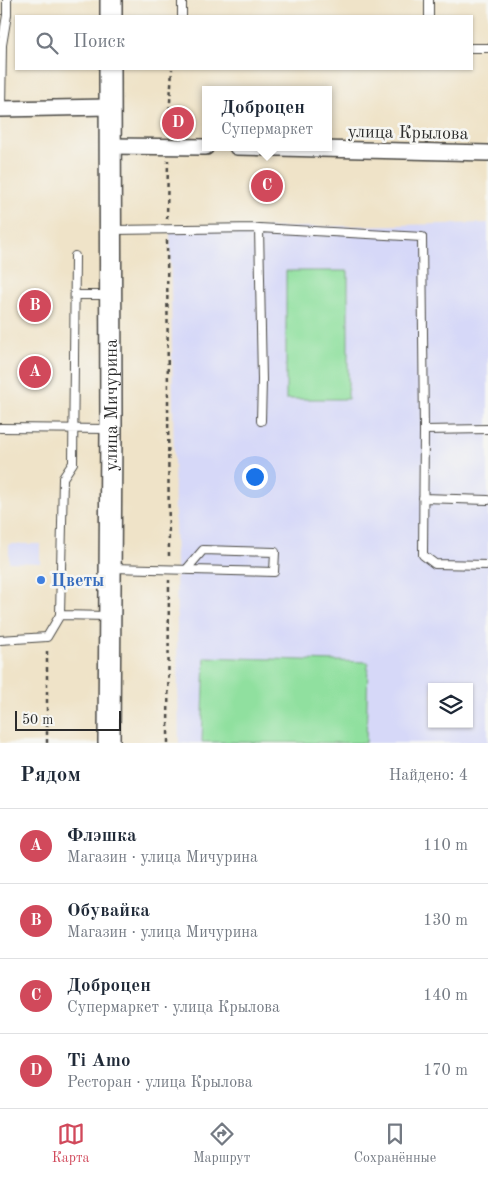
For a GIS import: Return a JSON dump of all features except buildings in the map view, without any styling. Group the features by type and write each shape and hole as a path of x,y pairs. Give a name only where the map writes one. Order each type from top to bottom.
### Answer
{"main road":[{"path":"111,0 111,15"},
{"name":"улица Мичурина","path":"109,743 111,429 110,70"}],"street":[{"path":"0,109 109,107"},
{"path":"109,146 202,146"},
{"name":"улица Крылова","path":"332,149 488,153"}],"lane":[{"path":"0,109 1,44 7,16 7,0"},
{"path":"182,0 182,15"},
{"path":"429,0 429,15"},
{"path":"473,48 488,48"},
{"path":"109,230 259,228 422,237 424,430 422,555 435,564 488,565"},
{"path":"259,228 261,421"},
{"path":"0,640 47,637 60,616 62,478 73,463 74,256"},
{"path":"75,295 110,295"},
{"path":"0,428 111,429"},
{"path":"424,430 488,429"},
{"path":"423,498 488,500"},
{"path":"110,568 169,568 186,570 274,572 275,552 203,550 186,570"},
{"path":"60,616 110,616"}],"path":[{"path":"168,743 167,230 168,147 172,70"},
{"path":"47,637 47,743"}],"shaded area":[{"path":"488,223 488,743 179,743 170,230"},
{"path":"9,544 40,544 40,563 9,562"}],"green space":[{"path":"286,271 348,271 348,399 286,399"},
{"path":"205,657 368,662 366,743 202,742"}],"place":[{"name":"Ti Amo","path":"178,123"},
{"name":"Доброцен","path":"267,186"},
{"name":"Обувайка","path":"35,306"},
{"name":"Флэшка","path":"35,372"},
{"name":"Цветы","path":"41,580"}]}
